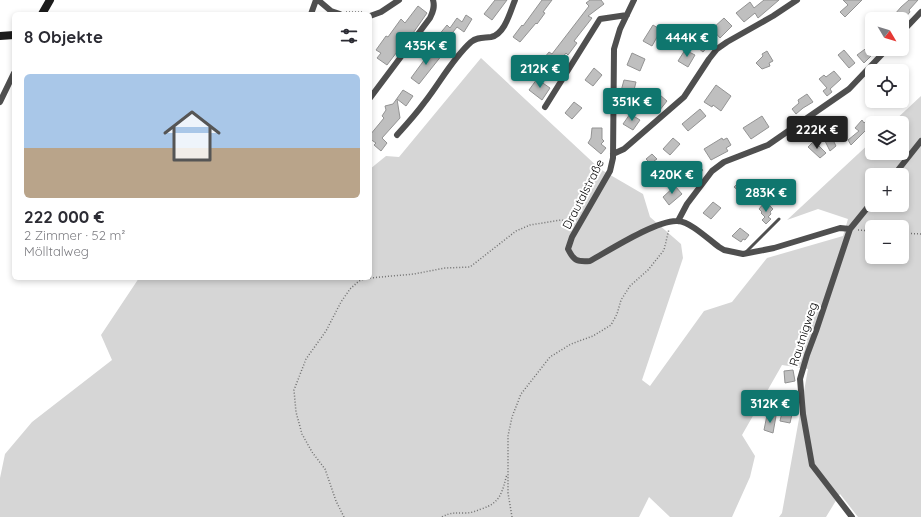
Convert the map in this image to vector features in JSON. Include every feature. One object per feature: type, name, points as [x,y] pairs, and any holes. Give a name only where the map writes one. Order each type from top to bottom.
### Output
[{"type":"street","points":[[43,12],[50,0]]},
{"type":"street","points":[[312,12],[317,0],[331,11],[340,12]]},
{"type":"street","points":[[372,14],[382,12],[399,0]]},
{"type":"street","points":[[372,95],[430,18],[433,11],[433,0]]},
{"type":"street","points":[[397,136],[424,103],[451,64],[472,41],[479,38],[492,37],[498,34],[503,28],[515,0]]},
{"type":"street","name":"Drautalstraße","points":[[634,0],[620,29],[614,49],[613,154],[610,171],[572,237],[568,249],[572,257],[580,262],[590,261],[657,225],[678,220]]},
{"type":"street","points":[[613,154],[624,149],[684,97],[717,49],[726,42],[773,16],[797,0]]},
{"type":"street","points":[[909,25],[921,12]]},
{"type":"street","points":[[545,107],[600,19],[626,15]]},
{"type":"street","points":[[0,36],[12,35]]},
{"type":"street","points":[[850,230],[840,228],[774,248],[743,254],[724,250],[686,223],[678,220],[687,204],[712,171],[724,162],[768,145],[849,89],[880,56]]},
{"type":"street","points":[[0,102],[12,77]]},
{"type":"street","points":[[900,168],[921,141]]},
{"type":"street","name":"Rautnigweg","points":[[852,517],[812,465],[803,414],[800,380],[807,355],[850,230],[865,211]]},
{"type":"lane","points":[[743,254],[779,219]]},
{"type":"path","points":[[372,278],[414,274],[445,268],[470,267],[516,231],[530,225],[561,220],[574,222],[578,227]]},
{"type":"path","points":[[512,517],[508,493],[508,436],[512,417],[521,394],[550,357],[571,344],[593,336],[611,325],[617,314],[621,300],[630,286],[648,270],[664,250],[669,232],[670,221]]},
{"type":"path","points":[[850,230],[865,231]]},
{"type":"path","points":[[909,233],[921,234]]},
{"type":"path","points":[[344,517],[336,501],[325,469],[312,452],[302,434],[296,412],[294,390],[306,359],[326,331],[341,302],[350,289],[362,280]]},
{"type":"path","points":[[442,517],[448,513],[469,513],[490,507],[496,502],[501,494],[508,471]]},
{"type":"shaded area","points":[[481,58],[600,169],[643,194],[650,217],[681,244],[683,258],[642,380],[650,386],[704,311],[732,302],[767,258],[843,236],[848,219],[818,209],[787,220],[865,148],[865,160],[909,160],[909,116],[900,116],[921,96],[921,517],[858,517],[840,494],[826,517],[779,517],[782,513],[808,369],[782,365],[742,435],[755,456],[750,477],[732,517],[670,517],[649,497],[639,517],[0,517],[0,478],[5,454],[32,422],[112,360],[101,335],[138,280],[372,280],[372,167],[386,156],[399,157]]},
{"type":"building","points":[[495,0],[507,0],[492,20],[484,14]]},
{"type":"building","points":[[542,0],[552,0],[543,12],[545,13],[537,24],[536,23],[520,42],[513,37]]},
{"type":"building","points":[[590,0],[601,0],[604,4],[588,16],[592,18],[574,41],[577,43],[568,55],[566,53],[551,72],[540,63],[549,52],[552,54],[589,6],[586,3]]},
{"type":"building","points":[[764,0],[779,0],[758,18],[755,13],[744,22],[736,13],[750,2],[754,8]]},
{"type":"building","points":[[843,0],[862,0],[845,17],[840,12],[848,5]]},
{"type":"building","points":[[909,0],[918,0],[909,10],[909,13],[897,12]]},
{"type":"building","points":[[418,6],[427,13],[411,36],[406,36],[398,46],[400,48],[387,65],[377,58],[381,53],[376,50],[401,19],[405,23]]},
{"type":"building","points":[[466,15],[472,19],[464,32],[457,27],[445,42],[438,36],[447,25],[450,28],[457,18],[462,22]]},
{"type":"building","points":[[724,18],[732,26],[720,38],[712,29]]},
{"type":"building","points":[[653,25],[661,30],[652,46],[643,41]]},
{"type":"building","points":[[701,35],[710,44],[703,52],[693,44]]},
{"type":"building","points":[[433,48],[442,55],[419,84],[411,78]]},
{"type":"building","points":[[865,49],[865,56],[871,56],[864,63],[857,55]]},
{"type":"building","points":[[685,50],[695,55],[688,67],[678,61]]},
{"type":"building","points":[[844,50],[855,63],[849,68],[838,55]]},
{"type":"building","points":[[767,51],[773,61],[769,63],[770,66],[762,69],[756,63],[763,56],[762,54]]},
{"type":"building","points":[[632,53],[645,59],[640,71],[627,65]]},
{"type":"building","points":[[594,68],[602,75],[593,86],[585,80]]},
{"type":"building","points":[[834,71],[841,79],[830,89],[832,92],[827,96],[823,91],[827,88],[819,79],[824,75],[826,77]]},
{"type":"building","points":[[537,79],[550,88],[542,100],[529,90]]},
{"type":"building","points":[[624,80],[636,82],[633,94],[621,91]]},
{"type":"building","points":[[716,85],[731,96],[721,111],[713,105],[712,107],[704,102]]},
{"type":"building","points":[[403,90],[413,96],[406,106],[397,99],[400,118],[382,138],[387,143],[381,151],[374,145],[376,143],[372,140],[372,133],[384,118],[382,116],[386,110],[385,106],[393,104]]},
{"type":"building","points":[[807,94],[813,102],[796,114],[792,109],[799,103],[798,100]]},
{"type":"building","points":[[660,95],[667,101],[659,111],[651,105]]},
{"type":"building","points":[[574,102],[582,108],[572,119],[565,113]]},
{"type":"building","points":[[700,109],[706,116],[688,131],[682,124]]},
{"type":"building","points":[[630,114],[640,120],[633,130],[623,124]]},
{"type":"building","points":[[762,116],[769,127],[751,139],[743,128]]},
{"type":"building","points":[[862,120],[864,123],[865,122],[865,131],[851,145],[848,140],[859,131],[855,128]]},
{"type":"building","points":[[592,128],[602,128],[602,139],[604,141],[601,144],[606,148],[601,154],[588,143],[591,138]]},
{"type":"building","points":[[829,132],[836,146],[830,151],[822,135]]},
{"type":"building","points":[[673,138],[680,144],[670,155],[663,149]]},
{"type":"building","points":[[722,138],[723,140],[727,138],[731,145],[726,148],[728,151],[711,160],[704,149]]},
{"type":"building","points":[[814,141],[826,153],[820,158],[808,147]]},
{"type":"building","points":[[652,154],[657,159],[654,161],[658,166],[649,175],[642,167],[648,161],[646,159]]},
{"type":"building","points":[[694,163],[703,170],[693,181],[683,174],[689,165],[691,166]]},
{"type":"building","points":[[741,180],[747,187],[741,193],[734,187]]},
{"type":"building","points":[[675,186],[682,194],[669,205],[663,197]]},
{"type":"building","points":[[713,202],[721,208],[711,219],[703,213]]},
{"type":"building","points":[[764,203],[773,209],[768,217],[771,219],[766,224],[762,220],[765,217],[759,209]]},
{"type":"building","points":[[740,228],[749,235],[741,242],[732,236]]},
{"type":"building","points":[[793,370],[795,381],[785,383],[784,371]]},
{"type":"building","points":[[786,395],[796,397],[790,423],[780,421]]},
{"type":"building","points":[[767,415],[776,416],[773,433],[764,430]]}]
